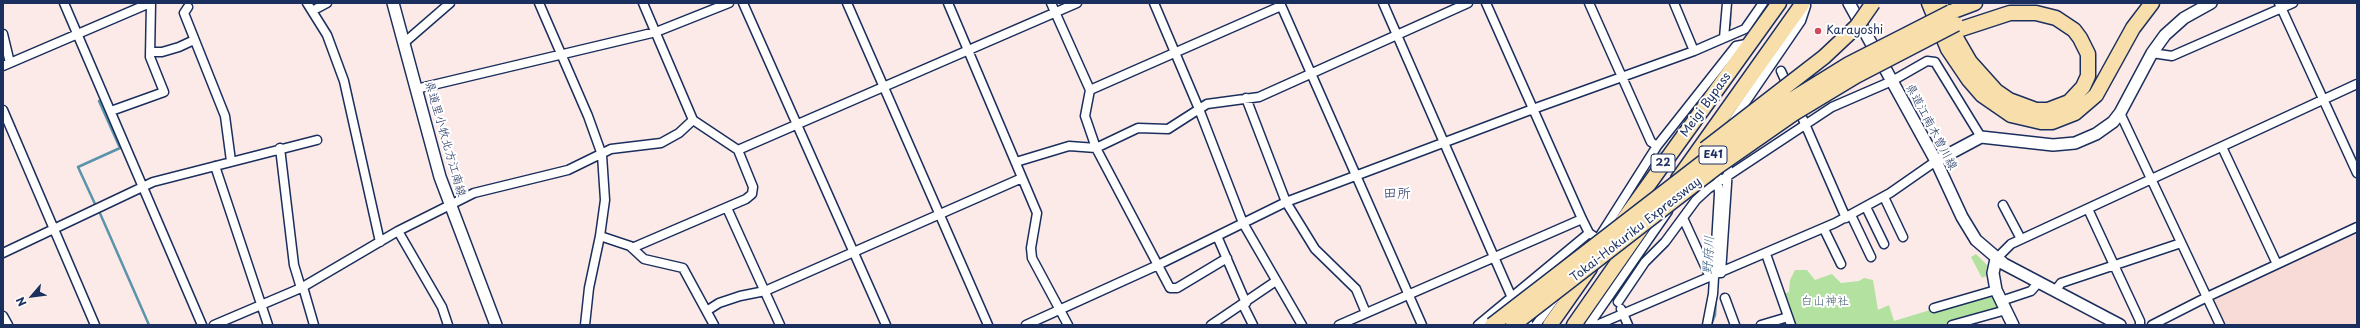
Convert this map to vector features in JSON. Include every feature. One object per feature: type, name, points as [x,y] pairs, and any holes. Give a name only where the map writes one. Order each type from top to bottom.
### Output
[{"type":"highway","name":"Meigi Bypass","points":[[1550,325],[1779,3]]},
{"type":"highway","name":"Meigi Bypass","points":[[1574,325],[1803,3]]},
{"type":"highway","points":[[1570,266],[1704,150],[1830,52],[1857,26],[1873,3]]},
{"type":"highway","points":[[1929,3],[1948,49],[1969,80],[1982,95],[2011,115],[2041,122],[2052,122],[2075,113],[2096,95],[2133,28],[2152,3]]},
{"type":"highway","points":[[1940,3],[1948,24],[1970,62],[1996,91],[2009,100],[2029,108],[2048,110],[2069,102],[2083,87],[2088,76],[2088,54],[2074,30],[2056,18],[2036,13],[2018,12],[1955,22]]},
{"type":"highway","name":"Tokai-Hokuriku Expressway","points":[[1513,325],[1718,167],[1824,95],[1955,22],[1975,3]]},
{"type":"highway","name":"Tokai-Hokuriku Expressway","points":[[1492,325],[1711,156],[1786,103],[1856,60],[1955,22],[2014,3]]},
{"type":"main road","name":"県道里小牧北方江南線","points":[[393,3],[405,42],[435,160],[496,325]]},
{"type":"main road","name":"県道江南木曽川線","points":[[1849,3],[1936,161],[1966,223],[1976,240],[1996,259],[2120,325]]},
{"type":"main road","points":[[1936,161],[1982,137],[2053,145],[2075,143],[2106,128],[2120,113],[2152,53],[2175,25],[2193,12],[2211,3]]},
{"type":"main road","points":[[1996,259],[1993,273],[1996,290],[2013,325]]},
{"type":"street","points":[[64,3],[202,325]]},
{"type":"street","points":[[3,34],[6,64],[151,3],[150,52],[164,92],[111,111]]},
{"type":"street","points":[[308,3],[327,35],[344,81],[380,242]]},
{"type":"street","points":[[312,11],[327,3]]},
{"type":"street","points":[[405,42],[450,3]]},
{"type":"street","points":[[539,3],[602,155],[605,200],[600,236],[589,288],[585,325]]},
{"type":"street","points":[[632,248],[746,199],[752,194],[753,187],[738,150],[693,120],[643,3]]},
{"type":"street","points":[[416,89],[656,32],[729,3]]},
{"type":"street","points":[[743,3],[796,126],[854,251],[886,325]]},
{"type":"street","points":[[847,3],[988,325]]},
{"type":"street","points":[[948,3],[1037,213],[1031,248],[1032,258],[1068,325]]},
{"type":"street","points":[[1051,3],[1090,90],[1085,116],[1096,148],[1170,288],[1177,288],[1227,258]]},
{"type":"street","points":[[738,150],[1077,3]]},
{"type":"street","points":[[1154,3],[1199,108],[1243,223],[1302,325]]},
{"type":"street","points":[[1383,3],[1512,298],[1530,325],[1598,239],[1656,150],[1736,46],[1751,43]]},
{"type":"street","points":[[1016,162],[1069,146],[1096,148],[1138,128],[1168,129],[1207,104],[1259,97],[1396,34],[1468,3]]},
{"type":"street","points":[[1486,3],[1589,234],[1598,239]]},
{"type":"street","points":[[1589,3],[1651,142],[1656,150]]},
{"type":"street","points":[[1674,3],[1694,51]]},
{"type":"street","points":[[1724,38],[1727,3]]},
{"type":"street","points":[[1026,325],[1158,265],[1286,202],[1532,109],[1694,51],[1745,29],[1763,3]]},
{"type":"street","points":[[1589,325],[1739,113],[1801,21],[1806,3]]},
{"type":"street","points":[[2152,53],[2172,56],[2280,6],[2294,3]]},
{"type":"street","points":[[1090,90],[1176,53],[1280,5],[1357,174],[1422,325]]},
{"type":"street","points":[[2280,6],[2357,173]]},
{"type":"street","points":[[188,7],[184,13],[194,40],[206,64],[225,116],[231,161]]},
{"type":"street","points":[[150,52],[162,52],[179,48],[194,40]]},
{"type":"street","points":[[1618,302],[1645,262],[1666,242],[1696,200],[1718,180],[1832,107],[1892,81],[1927,61],[1935,62],[1982,137]]},
{"type":"street","points":[[1781,71],[1804,124],[1848,216],[1871,257]]},
{"type":"street","points":[[1996,259],[2006,247],[2021,239],[2357,84]]},
{"type":"street","points":[[1246,98],[1286,202],[1315,249],[1356,289],[1366,313]]},
{"type":"street","points":[[3,110],[95,325]]},
{"type":"street","points":[[2120,113],[2220,325]]},
{"type":"street","points":[[214,325],[302,288],[398,231],[474,193],[568,170],[602,155],[611,149],[661,143],[679,133],[693,120]]},
{"type":"street","points":[[3,253],[142,186],[280,148],[317,140]]},
{"type":"street","points":[[2222,147],[2277,264]]},
{"type":"street","points":[[280,148],[294,265],[314,325]]},
{"type":"street","points":[[1597,325],[1824,228],[1866,207],[1936,161]]},
{"type":"street","points":[[215,166],[241,251],[268,325]]},
{"type":"street","points":[[1708,325],[1716,275],[1727,173]]},
{"type":"street","points":[[708,310],[719,303],[740,296],[765,291],[1022,178]]},
{"type":"street","points":[[1716,275],[1718,180]]},
{"type":"street","points":[[1701,184],[1708,190]]},
{"type":"street","points":[[1884,196],[1903,237]]},
{"type":"street","points":[[2003,205],[2021,239]]},
{"type":"street","points":[[1866,207],[1884,244]]},
{"type":"street","points":[[727,208],[780,325]]},
{"type":"street","points":[[2088,209],[2140,321],[2140,325]]},
{"type":"street","points":[[1683,218],[1716,275]]},
{"type":"street","points":[[1339,325],[1582,219]]},
{"type":"street","points":[[2152,325],[2207,297],[2357,227]]},
{"type":"street","points":[[1824,228],[1841,264]]},
{"type":"street","points":[[398,231],[442,307],[448,325]]},
{"type":"street","points":[[1478,325],[1589,234]]},
{"type":"street","points":[[600,236],[632,248],[644,259],[683,268],[708,310],[714,325]]},
{"type":"street","points":[[1217,236],[1253,325]]},
{"type":"street","points":[[2055,291],[2061,283],[2181,243]]},
{"type":"street","points":[[1762,325],[1790,321],[1766,254]]},
{"type":"street","points":[[1211,325],[1276,281]]},
{"type":"street","points":[[1952,325],[2004,305],[2031,291],[2038,282]]},
{"type":"street","points":[[1934,308],[1996,290]]},
{"type":"street","points":[[1610,294],[1618,302],[1628,325]]},
{"type":"street","points":[[1725,298],[1735,325]]},
{"type":"street","points":[[3,316],[8,325]]},
{"type":"shaded area","points":[[2357,230],[2357,325],[2224,325],[2214,302],[2216,296]]},
{"type":"green space","points":[[1976,254],[1987,265],[1986,276],[1982,278],[1971,257]]},
{"type":"green space","name":"白山神社","points":[[1795,270],[1807,270],[1815,280],[1832,274],[1841,283],[1859,281],[1864,278],[1873,280],[1878,310],[1889,305],[1894,321],[1996,290],[2004,306],[1941,325],[1792,325],[1781,295],[1789,292],[1790,280]]},
{"type":"waterway","name":"野府川","points":[[1730,11],[1730,25]]},
{"type":"waterway","points":[[95,204],[78,167],[120,148],[99,101]]},
{"type":"waterway","points":[[99,211],[149,325]]},
{"type":"waterway","name":"野府川","points":[[1711,325],[1715,315],[1716,296]]},
{"type":"tunnel","points":[[1657,153],[1686,173]]},
{"type":"place","name":"Karayoshi","points":[[1818,31]]},
{"type":"district","name":"田所","points":[[1397,194]]}]
